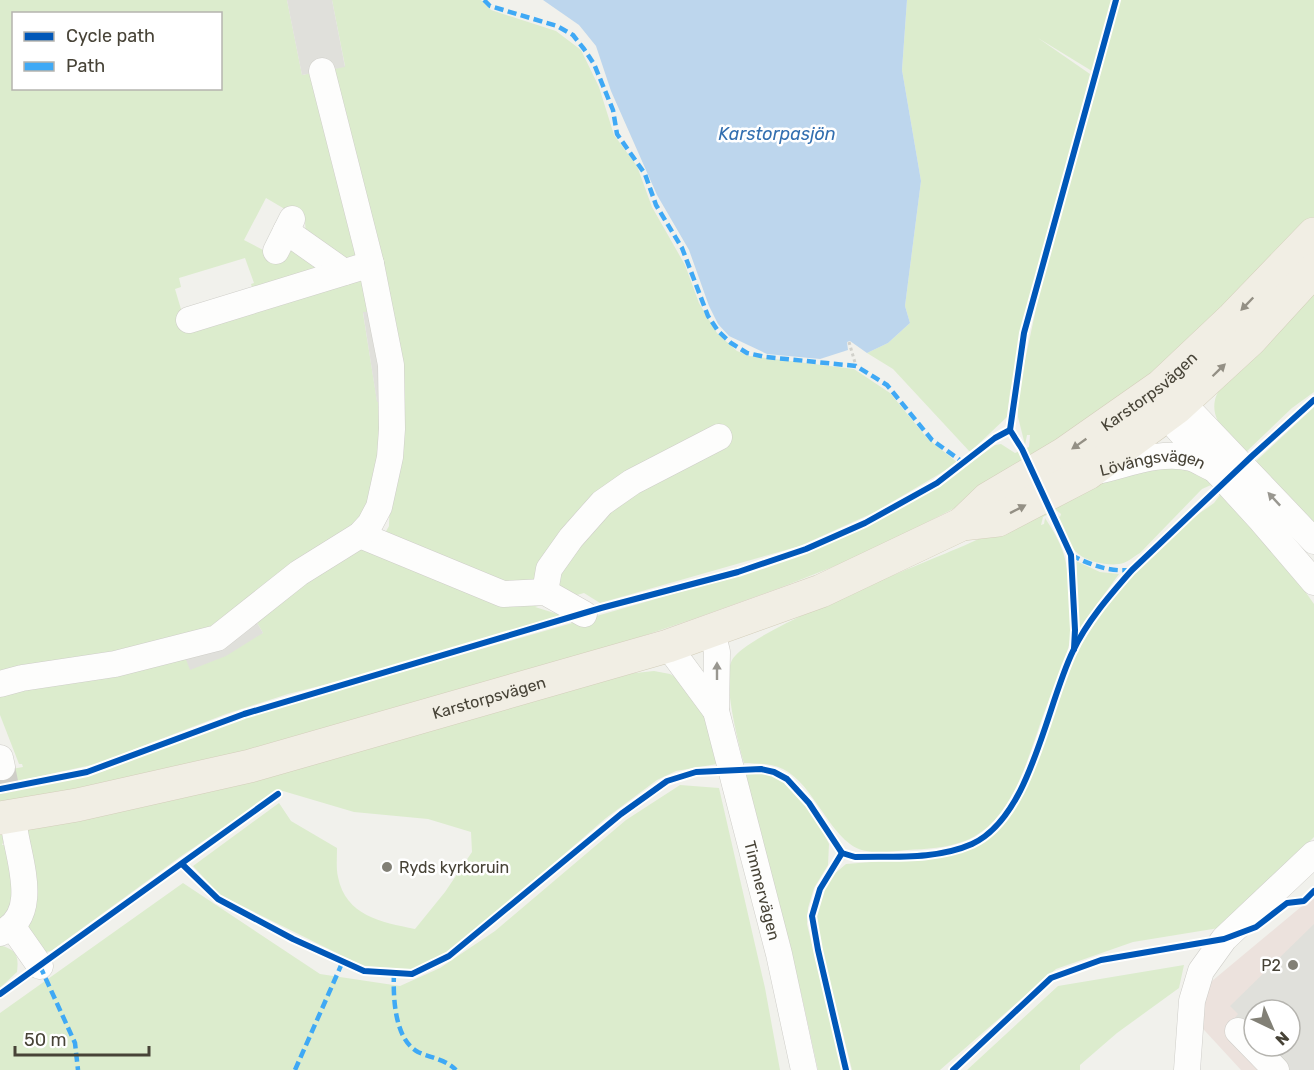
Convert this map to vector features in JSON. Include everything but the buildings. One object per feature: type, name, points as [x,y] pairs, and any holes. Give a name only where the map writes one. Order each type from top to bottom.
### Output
[{"type":"main road","name":"Karstorpsvägen","points":[[7,825],[76,805],[250,766],[668,646],[821,591],[962,524],[998,519],[1088,473],[1168,397],[1233,318],[1314,234]]},
{"type":"main road","name":"Karstorpsvägen","points":[[962,524],[988,499],[1168,397],[1250,340],[1314,270]]},
{"type":"street","points":[[0,684],[22,678],[115,664],[217,638],[299,573],[360,535],[370,524],[379,507],[388,468],[392,429],[391,365],[371,264],[322,71]]},
{"type":"street","points":[[285,234],[344,272]]},
{"type":"street","points":[[189,320],[371,264]]},
{"type":"street","name":"Lövängsvägen","points":[[1168,397],[1177,428],[1314,582]]},
{"type":"street","name":"Lövängsvägen","points":[[1168,397],[1193,414],[1314,541]]},
{"type":"street","points":[[545,592],[549,569],[571,538],[603,503],[632,482],[719,437]]},
{"type":"street","name":"Lövängsvägen","points":[[1088,473],[1136,460],[1168,456],[1190,458],[1216,470]]},
{"type":"street","points":[[360,535],[503,594],[545,592],[584,614]]},
{"type":"street","name":"Timmervägen","points":[[712,630],[717,652],[716,711],[778,954],[804,1070]]},
{"type":"street","name":"Timmervägen","points":[[668,646],[716,711]]},
{"type":"street","points":[[7,825],[25,895],[20,916],[6,929],[40,966]]},
{"type":"street","points":[[1187,1070],[1192,1001],[1201,971],[1224,939],[1310,868]]},
{"type":"street","points":[[1238,1031],[1276,1070]]},
{"type":"path","points":[[849,342],[855,366]]},
{"type":"shaded area","points":[[287,0],[332,0],[345,67],[302,75]]},
{"type":"shaded area","points":[[375,311],[389,400],[377,402],[363,312]]},
{"type":"shaded area","points":[[256,621],[263,633],[226,656],[190,670],[185,657]]},
{"type":"shaded area","points":[[1314,896],[1314,1070],[1241,1070],[1182,1006]]},
{"type":"shaded area","name":"P2","points":[[1314,924],[1314,1070],[1266,1070],[1258,1058],[1302,1058],[1302,998],[1242,998],[1242,1035],[1232,1021],[1238,1014],[1230,1006]]},
{"type":"green space","points":[[0,0],[287,0],[302,75],[317,72],[368,262],[348,267],[306,237],[305,221],[266,198],[244,240],[284,261],[291,250],[296,248],[333,270],[254,294],[251,284],[254,283],[245,258],[179,278],[181,287],[175,289],[186,326],[365,270],[375,311],[363,313],[377,401],[389,400],[384,468],[356,531],[216,629],[0,678]]},
{"type":"green space","points":[[332,0],[481,0],[491,10],[556,31],[581,50],[599,87],[614,135],[637,166],[652,207],[685,265],[699,303],[717,333],[737,351],[749,356],[854,369],[890,393],[927,438],[958,463],[875,512],[800,546],[600,603],[584,593],[535,607],[564,616],[371,673],[288,694],[226,714],[96,764],[0,785],[0,771],[23,767],[19,764],[0,715],[0,695],[263,633],[255,614],[358,545],[375,551],[389,526],[397,428],[326,71],[345,66]]},
{"type":"green space","points":[[907,0],[1314,0],[1314,224],[1165,365],[988,491],[840,564],[693,619],[510,681],[251,752],[0,805],[0,792],[104,771],[177,741],[266,711],[763,567],[833,540],[902,507],[942,484],[995,445],[1001,444],[1015,453],[1029,447],[1030,435],[1027,435],[1025,445],[1018,417],[1018,393],[1043,276],[1100,76],[1038,38],[1090,74],[1010,392],[1007,417],[970,452],[893,369],[867,353],[888,343],[910,323],[905,306],[921,181],[902,70]]},
{"type":"green space","points":[[1314,283],[1314,392],[1292,408],[1245,453],[1219,423],[1214,408],[1216,396],[1223,383]]},
{"type":"green space","points":[[1314,407],[1314,525],[1255,462]]},
{"type":"green space","points":[[1160,464],[1201,471],[1292,573],[1314,604],[1314,837],[1225,927],[1133,942],[1056,969],[940,1070],[852,1070],[820,943],[816,915],[822,895],[833,875],[846,864],[948,856],[972,847],[995,834],[1018,804],[1031,776],[1077,651],[1112,597],[1152,554],[1187,522],[1214,503],[1220,495],[1211,485],[1202,489],[1140,553],[1119,564],[1096,562],[1079,555],[1070,543],[1056,514],[1060,517],[1061,514],[1056,510],[1043,517],[1041,525],[1044,524],[1045,518],[1064,554],[1067,568],[1071,614],[1069,645],[1027,763],[1009,801],[982,831],[965,841],[929,849],[885,852],[870,852],[856,848],[840,835],[795,777],[784,769],[771,765],[744,763],[730,695],[729,669],[732,660],[745,647],[804,614],[972,542],[1071,493]]},
{"type":"green space","points":[[1076,561],[1100,572],[1119,574],[1079,629]]},
{"type":"green space","points":[[654,671],[670,674],[679,679],[704,715],[717,764],[676,771],[657,780],[606,818],[474,932],[437,960],[409,970],[363,966],[220,895],[193,866],[279,803],[291,821],[337,848],[337,874],[342,890],[357,909],[378,920],[415,929],[445,892],[472,852],[471,832],[428,819],[354,812],[283,791],[275,792],[180,857],[51,951],[41,953],[31,939],[28,921],[30,839],[23,830],[7,833],[2,845],[5,845],[20,897],[0,924],[0,831],[626,674]]},
{"type":"green space","points":[[766,773],[779,778],[788,785],[817,819],[829,844],[828,865],[814,888],[808,908],[807,924],[842,1070],[818,1070],[802,997],[745,774]]},
{"type":"green space","points":[[680,785],[719,788],[765,988],[780,1070],[0,1070],[0,1013],[183,883],[320,974],[400,986],[440,968],[495,931],[626,820]]},
{"type":"green space","points":[[0,945],[13,951],[17,957],[18,966],[17,972],[0,988]]},
{"type":"green space","points":[[1184,965],[1179,988],[1117,1033],[1080,1065],[1080,1070],[967,1070],[1058,986]]},
{"type":"water","name":"Karstorpasjön","points":[[543,0],[907,0],[902,70],[921,181],[905,306],[910,323],[888,343],[867,353],[850,341],[847,342],[848,350],[820,359],[767,354],[729,336],[718,324],[709,306],[689,250],[657,195],[611,91],[596,46],[579,25]]},
{"type":"tunnel","points":[[2,767],[15,832]]},
{"type":"marked path","points":[[484,0],[490,6],[557,26],[573,35],[584,49],[594,64],[613,110],[617,134],[645,174],[656,205],[682,248],[708,316],[718,331],[747,353],[856,366],[887,385],[932,440],[964,463]]},
{"type":"marked path","points":[[1071,555],[1100,567],[1132,570]]},
{"type":"marked path","points":[[295,1070],[343,961]]},
{"type":"marked path","points":[[40,966],[75,1043],[78,1070]]},
{"type":"marked path","points":[[394,973],[395,1005],[404,1037],[418,1052],[443,1061],[456,1070]]},
{"type":"cycle path","points":[[1074,649],[1071,555],[1022,449],[1010,430],[1024,333],[1116,0]]},
{"type":"cycle path","points":[[182,864],[218,899],[293,939],[364,971],[412,974],[449,956],[621,814],[667,781],[696,772],[761,769],[774,772],[787,779],[809,803],[842,853],[855,857],[929,855],[972,844],[992,830],[1009,810],[1023,786],[1063,674],[1085,629],[1100,608],[1132,570],[1314,400]]},
{"type":"cycle path","points":[[0,789],[87,772],[244,714],[601,608],[738,572],[806,549],[865,523],[937,483],[995,438],[1010,430]]},
{"type":"cycle path","points":[[0,994],[278,794]]},
{"type":"cycle path","points":[[842,853],[820,889],[812,916],[846,1070]]},
{"type":"cycle path","points":[[953,1070],[1051,978],[1101,960],[1224,939],[1256,927],[1287,903],[1304,901],[1314,891]]},
{"type":"place","name":"Ryds kyrkoruin","points":[[387,867]]},
{"type":"place","name":"P2","points":[[1293,965]]}]
